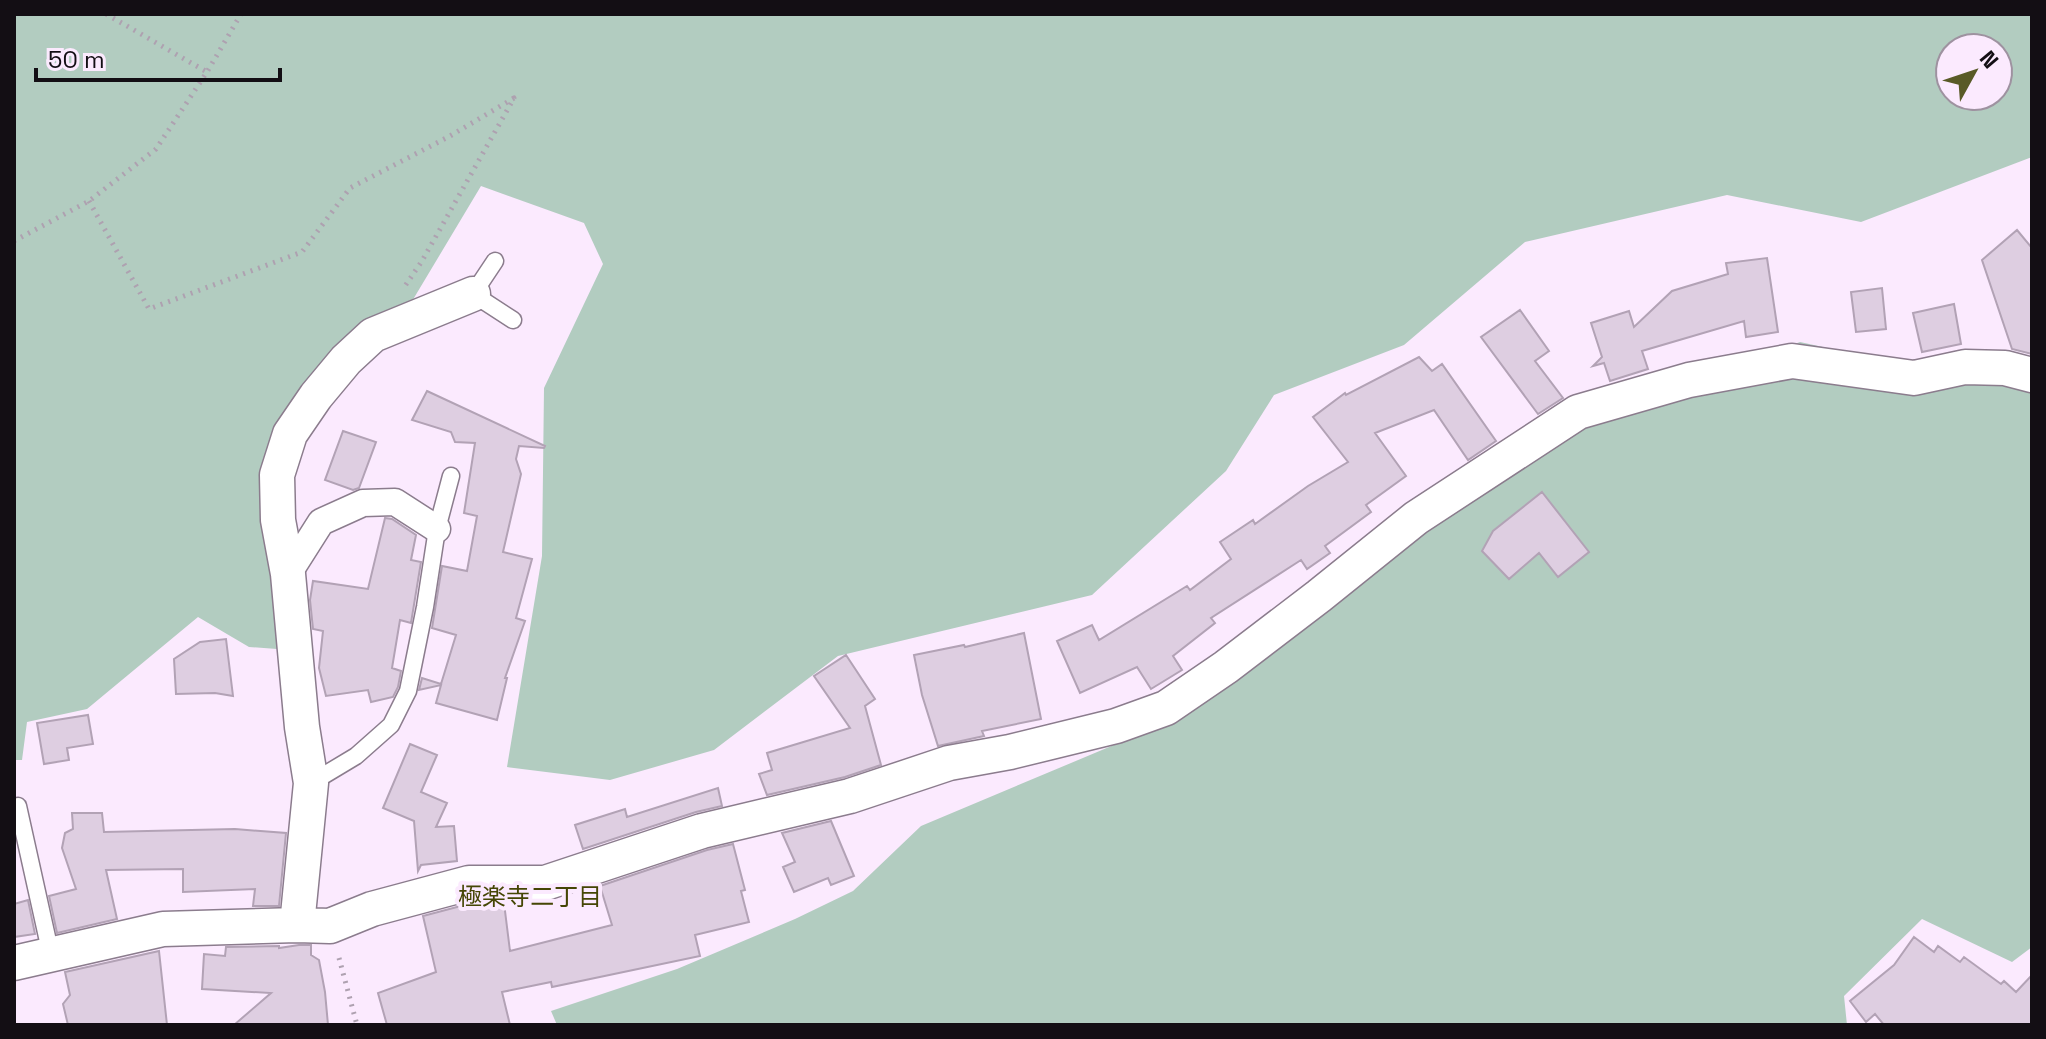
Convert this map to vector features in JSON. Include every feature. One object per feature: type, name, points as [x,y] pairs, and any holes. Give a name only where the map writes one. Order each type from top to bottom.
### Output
[{"type":"street","points":[[314,925],[311,783],[302,727],[288,574],[278,520],[277,475],[290,434],[316,396],[346,360],[373,335],[473,294]]},
{"type":"street","points":[[14,963],[163,929],[314,925],[469,883],[545,883],[702,831],[850,796],[949,763],[1010,752],[1116,726],[1166,708],[1226,667],[1416,518],[1578,412],[1689,380],[1792,361],[1914,378],[1965,367],[2005,368],[2032,375]]},
{"type":"street","points":[[288,574],[321,522],[363,503],[395,502],[437,529]]},
{"type":"lane","points":[[495,261],[473,294],[513,320]]},
{"type":"lane","points":[[311,783],[356,756],[391,725],[408,691],[437,529],[451,476]]},
{"type":"lane","points":[[18,806],[51,955]]},
{"type":"path","points":[[106,14],[207,72]]},
{"type":"path","points":[[14,241],[89,201],[156,149],[241,14]]},
{"type":"path","points":[[89,201],[149,309],[302,252],[350,188],[450,136],[514,98],[422,261],[373,335]]},
{"type":"path","points":[[314,925],[357,1025]]},
{"type":"green space","points":[[14,14],[2032,14],[2032,157],[1861,222],[1727,195],[1525,242],[1404,345],[1274,395],[1226,471],[1092,595],[838,656],[714,750],[610,780],[507,767],[542,556],[544,388],[603,264],[584,223],[481,186],[384,348],[313,382],[261,469],[277,649],[249,647],[198,617],[87,709],[27,722],[22,760],[14,760]]},
{"type":"green space","points":[[1800,342],[1933,371],[2032,379],[2032,947],[2012,962],[1922,919],[1844,996],[1847,1025],[557,1025],[551,1011],[677,969],[795,919],[853,891],[921,826],[1121,742],[1590,420]]},
{"type":"building","points":[[2017,230],[2032,248],[2032,354],[2012,349],[1982,260]]},
{"type":"building","points":[[1767,258],[1778,332],[1746,337],[1744,321],[1642,351],[1648,369],[1610,381],[1604,363],[1593,366],[1602,357],[1591,323],[1629,311],[1634,327],[1672,291],[1728,274],[1726,263]]},
{"type":"building","points":[[1882,288],[1886,329],[1856,332],[1851,292]]},
{"type":"building","points":[[1954,304],[1961,344],[1922,352],[1913,313]]},
{"type":"building","points":[[1520,310],[1549,351],[1535,361],[1563,398],[1538,414],[1481,337]]},
{"type":"building","points":[[1419,357],[1432,371],[1442,364],[1496,441],[1468,460],[1434,410],[1375,433],[1406,476],[1366,505],[1371,512],[1325,546],[1330,553],[1307,569],[1301,560],[1211,618],[1215,623],[1173,656],[1182,670],[1151,689],[1137,667],[1080,693],[1057,641],[1092,625],[1099,640],[1187,586],[1190,590],[1231,559],[1220,542],[1253,520],[1255,524],[1348,462],[1313,417],[1345,393]]},
{"type":"building","points":[[427,391],[545,446],[519,446],[516,459],[521,474],[503,552],[532,559],[516,618],[525,621],[505,678],[497,720],[436,703],[441,685],[419,690],[422,678],[441,684],[456,635],[432,628],[442,566],[467,571],[477,516],[464,513],[475,443],[455,442],[451,432],[412,420]]},
{"type":"building","points":[[343,431],[376,442],[359,488],[353,490],[325,480]]},
{"type":"building","points":[[1542,492],[1589,552],[1558,577],[1539,553],[1509,579],[1482,551],[1493,531]]},
{"type":"building","points":[[385,518],[392,519],[416,535],[411,560],[421,562],[411,623],[400,620],[392,668],[401,671],[398,687],[393,697],[371,702],[368,690],[326,696],[319,668],[323,631],[313,629],[310,600],[313,581],[368,589]]},
{"type":"building","points":[[1024,633],[1041,719],[982,731],[984,736],[938,746],[922,695],[914,655]]},
{"type":"building","points":[[226,639],[233,696],[176,694],[174,659],[200,642]]},
{"type":"building","points":[[846,655],[875,699],[865,706],[881,765],[845,777],[767,795],[759,774],[772,770],[767,753],[850,728],[814,676]]},
{"type":"building","points":[[88,715],[93,744],[67,748],[69,760],[44,764],[37,723]]},
{"type":"building","points":[[410,744],[437,755],[421,792],[447,803],[436,827],[454,826],[457,861],[421,865],[418,871],[414,821],[383,808]]},
{"type":"building","points":[[718,788],[722,806],[583,849],[575,825],[625,809],[627,817]]},
{"type":"building","points":[[72,813],[102,813],[104,832],[235,829],[286,833],[279,906],[253,906],[255,889],[183,892],[183,869],[106,870],[117,919],[57,933],[49,896],[76,889],[62,848],[65,833],[73,829]]},
{"type":"building","points":[[831,821],[854,876],[831,885],[828,878],[794,892],[783,867],[795,862],[782,833]]},
{"type":"building","points":[[733,844],[745,890],[741,891],[749,922],[695,935],[700,956],[552,987],[551,982],[502,992],[510,1025],[387,1025],[378,993],[436,972],[423,916],[472,903],[504,903],[510,951],[612,925],[600,886]]},
{"type":"building","points":[[28,900],[35,934],[14,937],[14,904]]},
{"type":"building","points":[[1914,937],[1934,952],[1938,946],[1960,962],[1964,957],[2001,984],[2004,981],[2016,992],[2032,975],[2032,1025],[1884,1025],[1875,1014],[1866,1022],[1850,1001],[1894,965]]},
{"type":"building","points":[[311,945],[311,955],[319,960],[328,1025],[234,1025],[271,993],[202,989],[204,954],[225,956],[226,947],[279,948]]},
{"type":"building","points":[[159,951],[167,1025],[68,1025],[63,1004],[70,995],[65,972]]},
{"type":"district","name":"極楽寺二丁目","points":[[530,897]]}]
